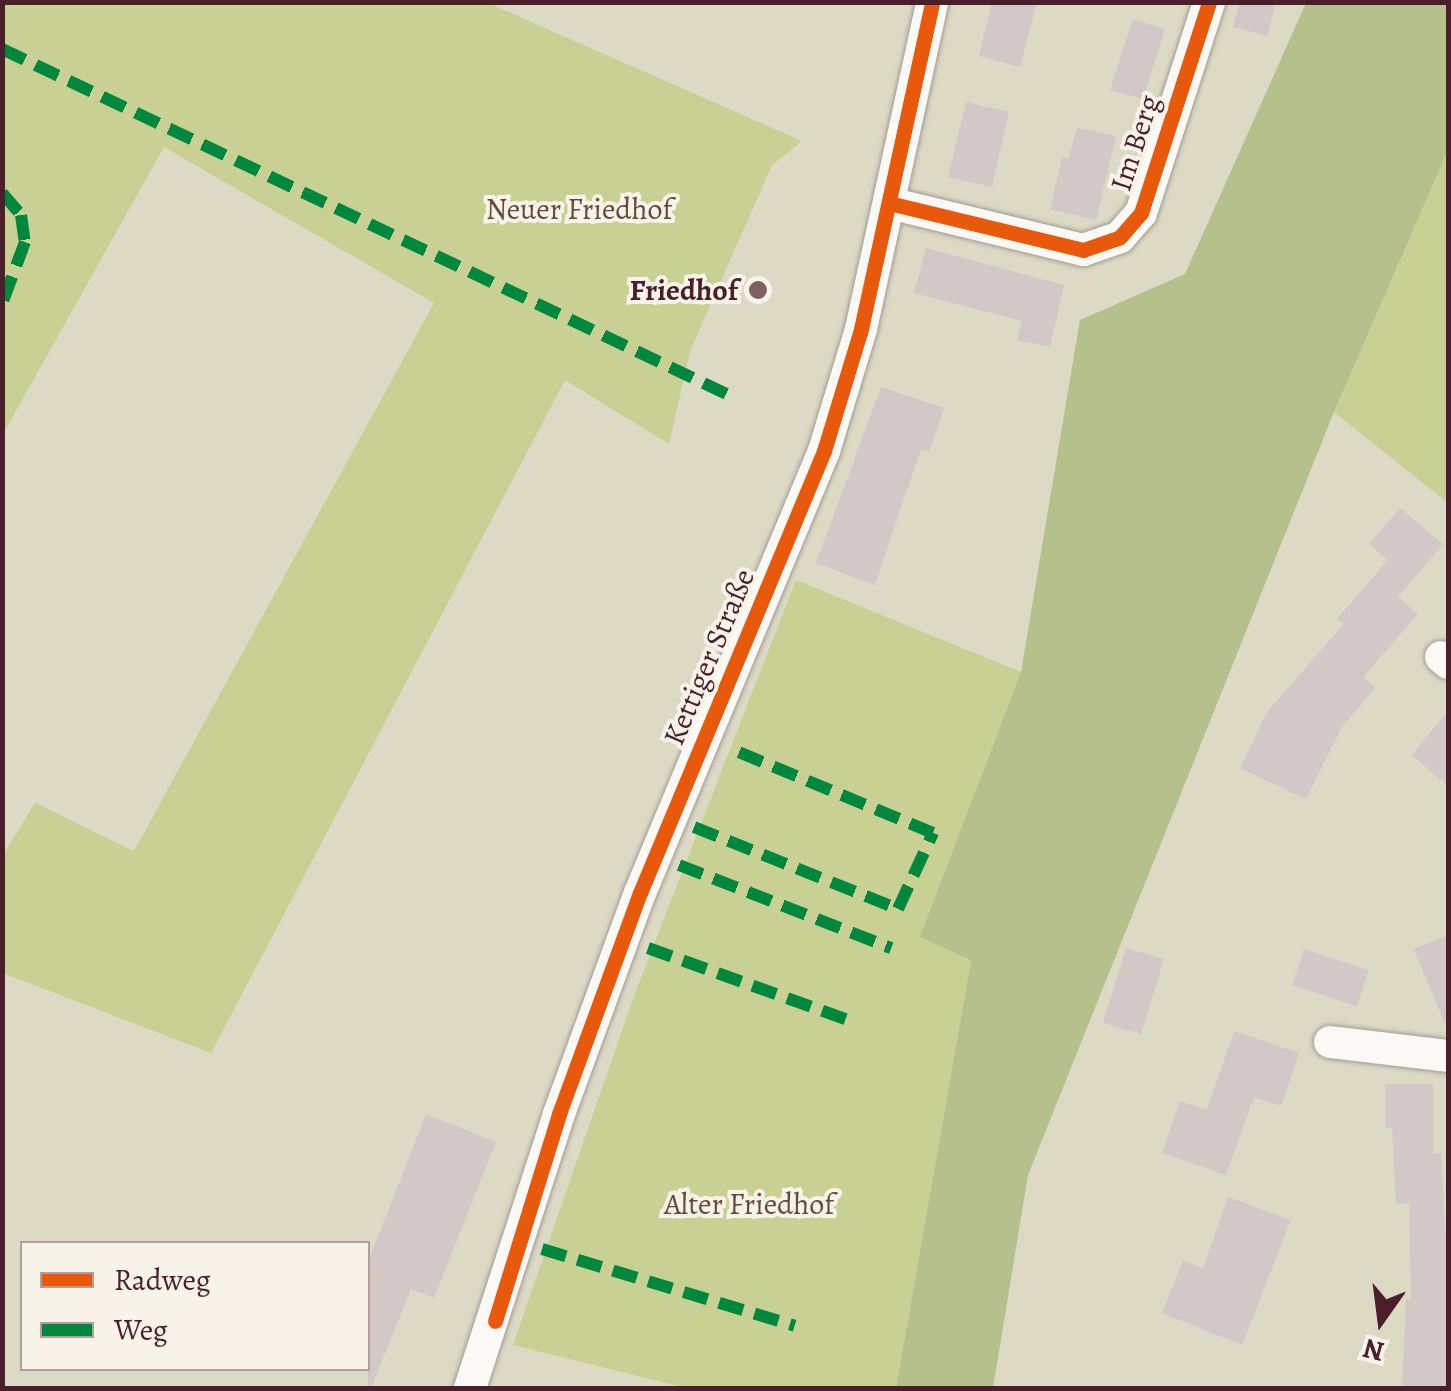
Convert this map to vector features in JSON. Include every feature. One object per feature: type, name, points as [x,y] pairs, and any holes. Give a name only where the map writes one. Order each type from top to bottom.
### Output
[{"type":"street","name":"Kettiger Straße","points":[[470,1388],[559,1114],[640,893],[824,450],[861,329],[932,2]]},
{"type":"street","name":"Im Berg","points":[[890,203],[1083,250],[1120,236],[1141,213],[1209,2]]},
{"type":"street","points":[[1330,1042],[1448,1056]]},
{"type":"green space","name":"Neuer Friedhof","points":[[3,2],[488,3],[802,141],[772,165],[690,351],[669,444],[565,380],[211,1053],[3,973],[3,855],[35,803],[134,851],[434,303],[164,147],[3,434]]},
{"type":"green space","points":[[1306,3],[1448,3],[1448,150],[1334,412],[1028,1175],[993,1388],[896,1388],[971,960],[920,937],[1021,672],[1080,320],[1185,274]]},
{"type":"green space","points":[[1448,150],[1448,503],[1334,412]]},
{"type":"green space","name":"Alter Friedhof","points":[[796,580],[1021,672],[921,937],[971,959],[896,1388],[686,1388],[513,1345],[635,993]]},
{"type":"building","points":[[992,2],[1037,2],[1020,67],[979,56]]},
{"type":"building","points":[[1240,2],[1276,2],[1267,36],[1233,27]]},
{"type":"building","points":[[1133,19],[1165,29],[1143,99],[1110,90]]},
{"type":"building","points":[[966,102],[1009,112],[992,187],[948,177]]},
{"type":"building","points":[[1077,128],[1116,136],[1096,220],[1050,209],[1062,157],[1068,159]]},
{"type":"building","points":[[926,248],[1064,285],[1050,347],[1017,340],[1022,321],[914,293]]},
{"type":"building","points":[[881,387],[944,408],[929,452],[921,449],[875,585],[816,563]]},
{"type":"building","points":[[1400,508],[1443,544],[1398,597],[1418,614],[1363,677],[1375,688],[1341,728],[1306,799],[1240,768],[1267,712],[1344,624],[1337,619],[1388,560],[1369,544]]},
{"type":"building","points":[[1448,711],[1448,786],[1412,755]]},
{"type":"building","points":[[1448,935],[1448,1031],[1414,949]]},
{"type":"building","points":[[1126,948],[1164,959],[1141,1034],[1103,1023]]},
{"type":"building","points":[[1304,949],[1369,970],[1357,1006],[1292,985]]},
{"type":"building","points":[[1234,1031],[1299,1053],[1281,1106],[1254,1097],[1226,1175],[1162,1153],[1180,1101],[1207,1110]]},
{"type":"building","points":[[1385,1084],[1433,1084],[1433,1154],[1441,1153],[1448,1229],[1448,1388],[1402,1388],[1406,1299],[1411,1299],[1409,1203],[1396,1204],[1392,1128],[1385,1128]]},
{"type":"building","points":[[426,1114],[496,1142],[434,1298],[411,1289],[368,1388],[370,1257]]},
{"type":"building","points":[[1228,1197],[1291,1220],[1242,1345],[1162,1313],[1183,1260],[1203,1268]]},
{"type":"marked path","points":[[2,49],[735,398]]},
{"type":"marked path","points":[[2,193],[21,215],[25,242],[2,304]]},
{"type":"marked path","points":[[694,827],[898,909],[933,833],[729,748]]},
{"type":"marked path","points":[[679,865],[891,948]]},
{"type":"marked path","points":[[648,948],[853,1022]]},
{"type":"marked path","points":[[542,1249],[795,1326]]},
{"type":"cycle path","points":[[495,1321],[559,1114],[640,893],[824,451],[861,329],[932,2]]},
{"type":"cycle path","points":[[889,203],[1083,250],[1120,237],[1141,213],[1209,2]]},
{"type":"place","name":"Friedhof","points":[[758,290]]}]
